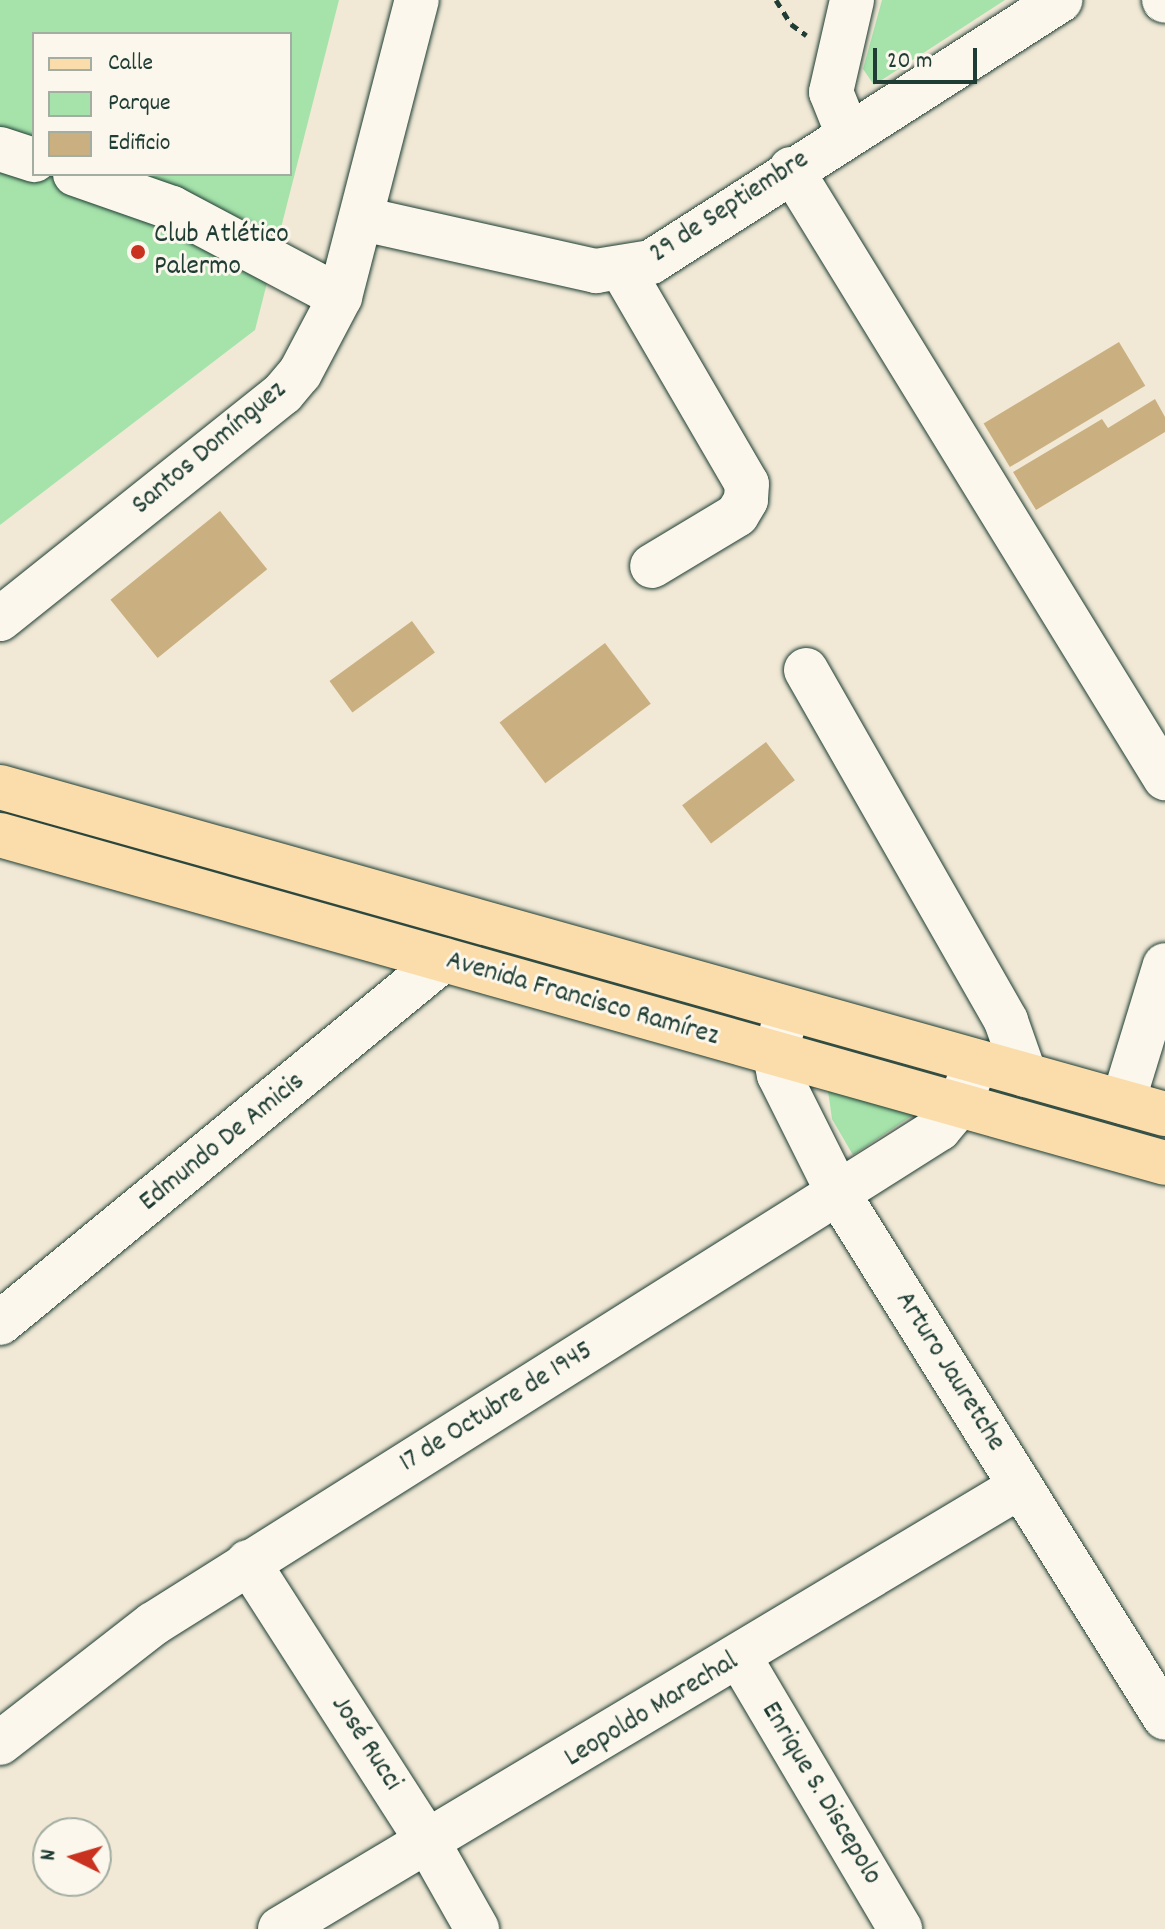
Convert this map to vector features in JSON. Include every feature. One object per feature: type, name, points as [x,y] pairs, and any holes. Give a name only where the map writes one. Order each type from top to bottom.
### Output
[{"type":"main road","name":"Avenida Francisco Ramírez","points":[[0,787],[787,1012],[1165,1114]]},
{"type":"main road","name":"Avenida Francisco Ramírez","points":[[0,835],[1165,1163]]},
{"type":"street","name":"Santos Domínguez","points":[[0,619],[283,393],[318,344],[340,297],[363,219],[417,0]]},
{"type":"street","points":[[847,132],[831,92],[852,0]]},
{"type":"street","name":"29 de Septiembre","points":[[363,219],[566,266],[623,271],[651,262],[847,132],[1060,0]]},
{"type":"street","points":[[0,149],[32,159]]},
{"type":"street","points":[[791,169],[1165,778]]},
{"type":"street","points":[[81,176],[172,208],[340,297]]},
{"type":"street","points":[[623,271],[747,484],[746,500],[737,515],[652,566]]},
{"type":"street","points":[[806,670],[1006,1021],[1025,1075]]},
{"type":"street","name":"Edmundo De Amicis","points":[[0,1323],[443,960]]},
{"type":"street","points":[[1123,1102],[1165,965]]},
{"type":"street","points":[[775,1055],[787,1012]]},
{"type":"street","name":"Arturo Jauretche","points":[[775,1055],[795,1113],[839,1195],[1165,1718]]},
{"type":"street","name":"17 de Octubre de 1945","points":[[0,1743],[153,1624],[839,1195],[939,1129],[959,1105],[976,1062]]},
{"type":"street","name":"Leopoldo Marechal","points":[[280,1929],[429,1844],[1021,1486]]},
{"type":"street","name":"José Rucci","points":[[248,1562],[429,1844],[477,1929]]},
{"type":"street","name":"Enrique S. Discepolo","points":[[740,1658],[900,1929]]},
{"type":"green space","name":"Club Atlético Palermo","points":[[0,0],[339,0],[255,330],[0,525]]},
{"type":"green space","points":[[882,0],[1005,0],[874,85],[863,69]]},
{"type":"green space","points":[[828,1091],[916,1113],[853,1155],[832,1119]]},
{"type":"building","points":[[1119,342],[1145,386],[1010,467],[984,423]]},
{"type":"building","points":[[1155,399],[1165,417],[1165,432],[1036,510],[1013,472],[1102,419],[1108,428]]},
{"type":"building","points":[[220,511],[267,569],[158,658],[110,600]]},
{"type":"building","points":[[412,621],[435,653],[352,713],[329,681]]},
{"type":"building","points":[[605,643],[651,704],[545,783],[500,722]]},
{"type":"building","points":[[766,742],[795,780],[711,844],[682,805]]},
{"type":"place","name":"Club Atlético Palermo","points":[[138,252]]}]
